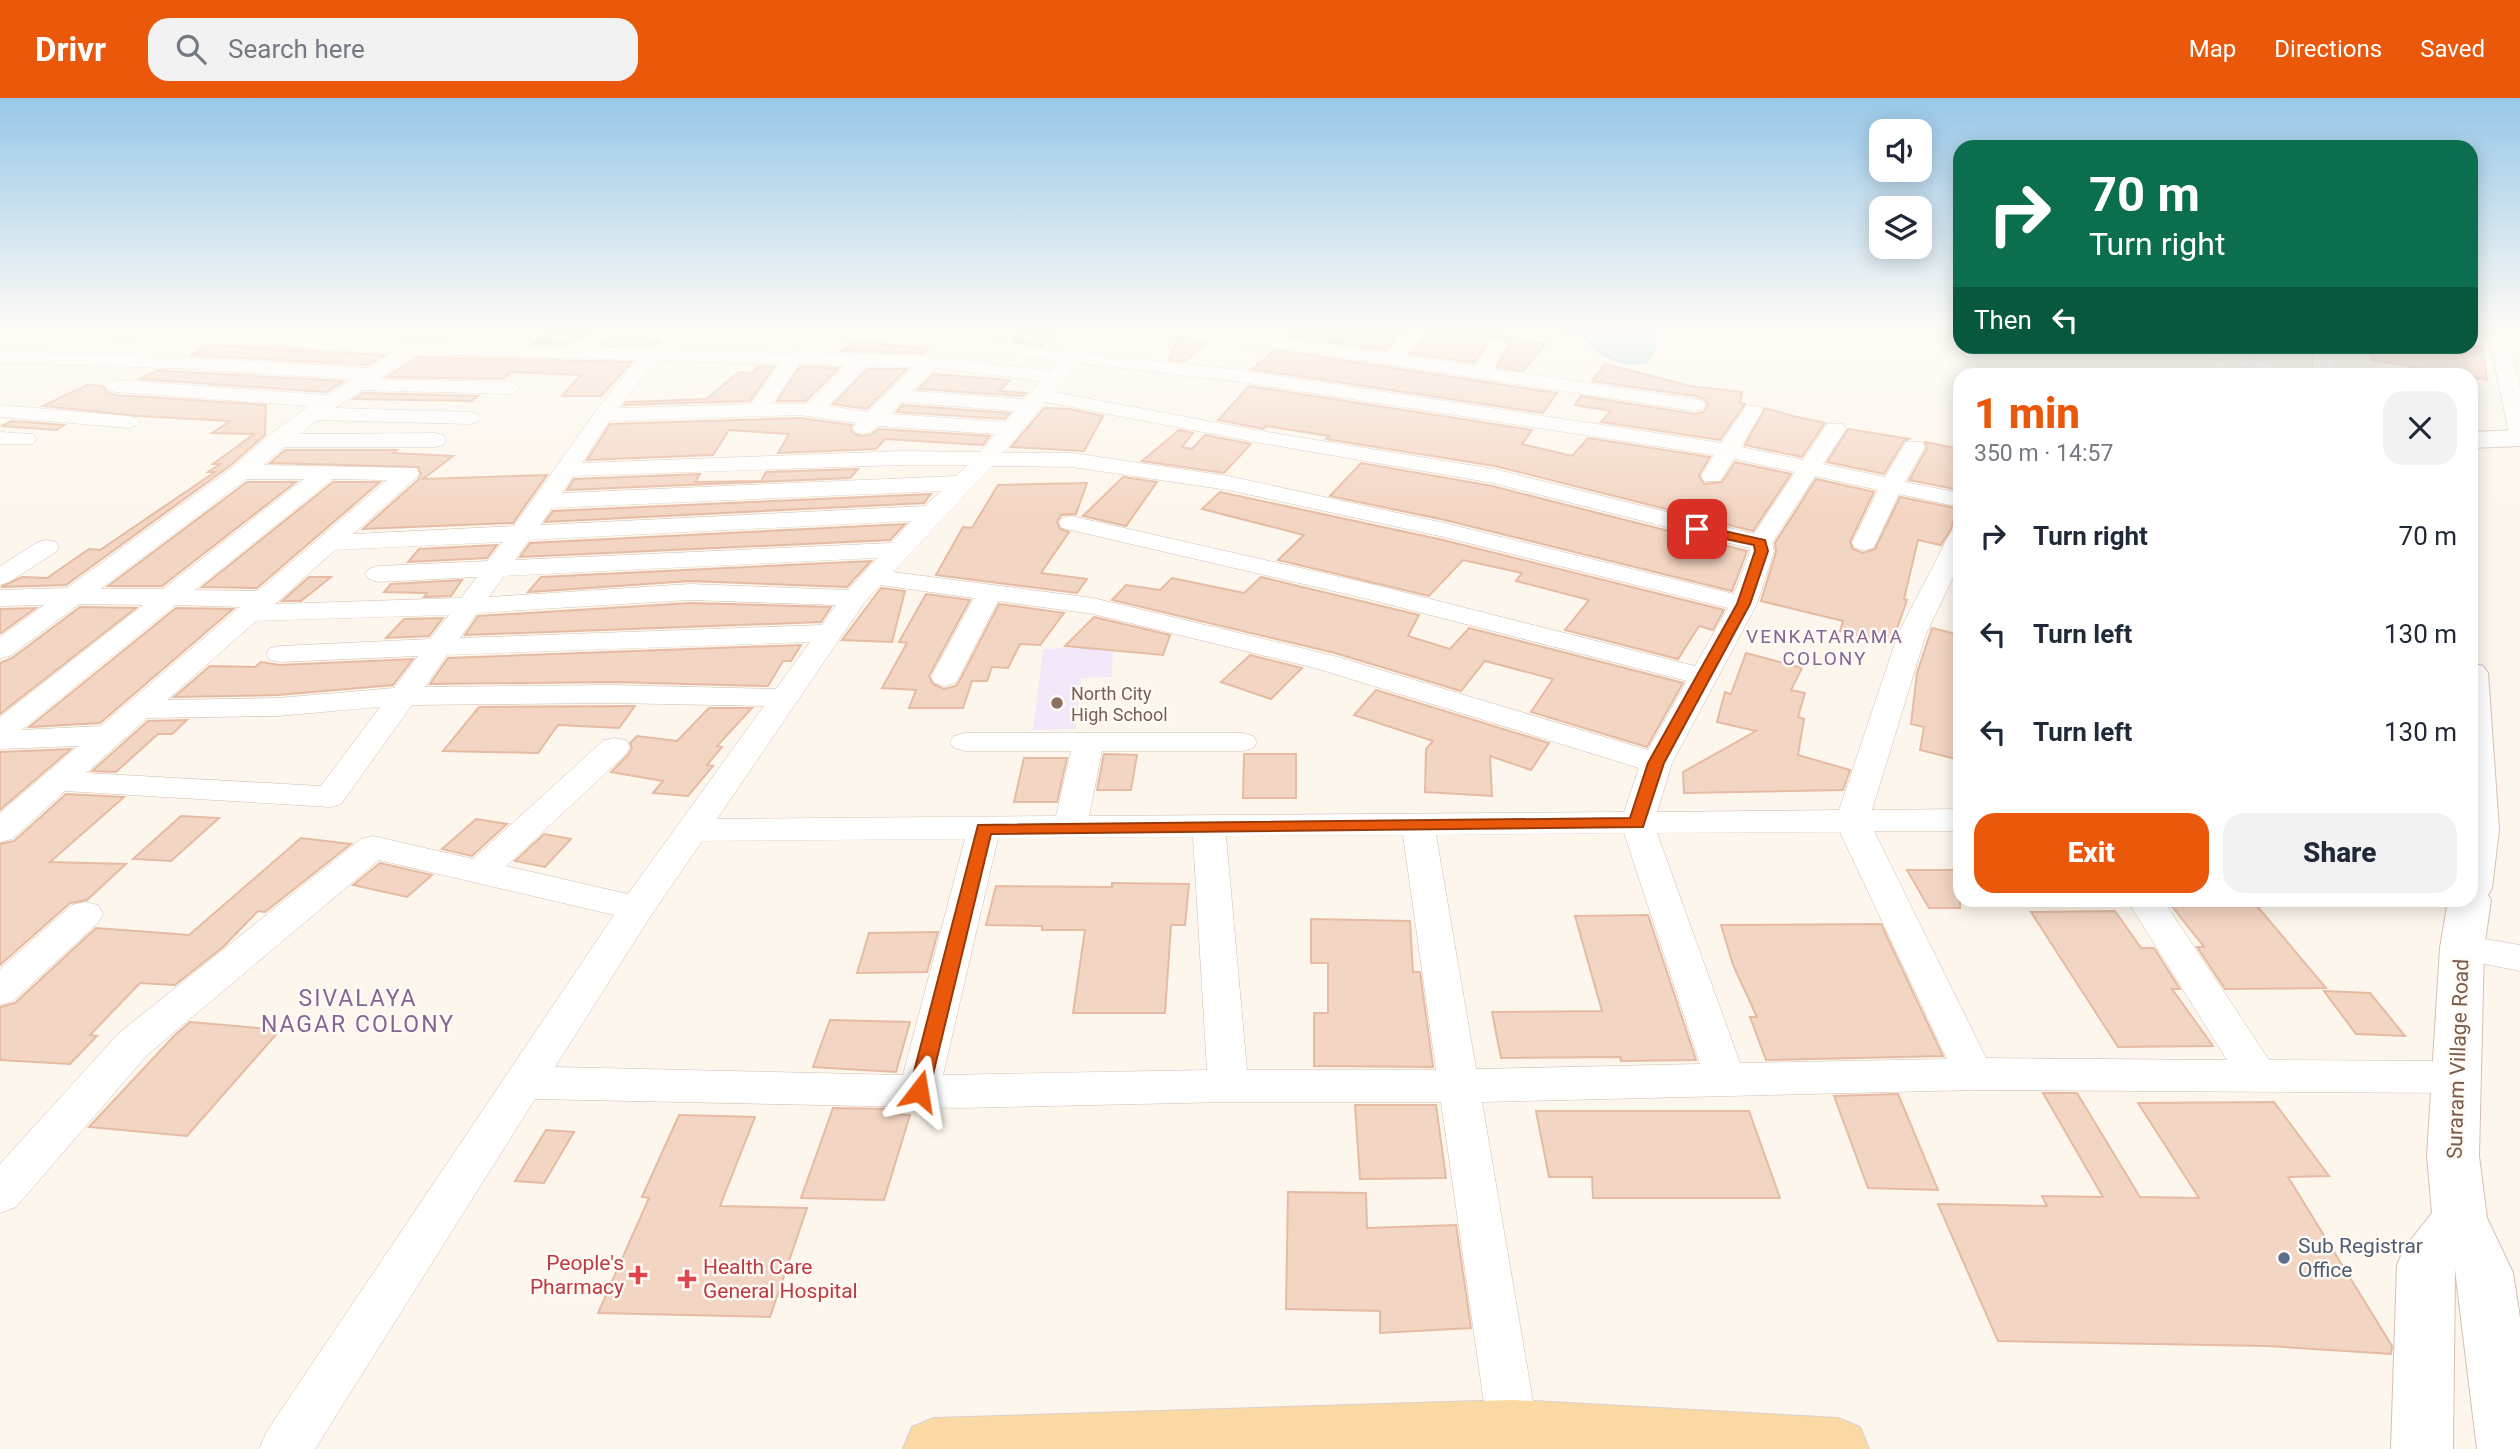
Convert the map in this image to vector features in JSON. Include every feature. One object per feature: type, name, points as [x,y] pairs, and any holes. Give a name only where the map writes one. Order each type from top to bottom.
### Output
[{"type":"main road","points":[[2478,439],[2520,436]]},
{"type":"main road","name":"Suraram Village Road","points":[[2468,907],[2462,948],[2453,1156],[2460,1219],[2485,1273],[2508,1449]]},
{"type":"main road","points":[[2422,1449],[2425,1265],[2460,1219]]},
{"type":"main road","points":[[933,1449],[1513,1431],[1838,1449]]},
{"type":"street","points":[[65,418],[121,388]]},
{"type":"street","points":[[151,388],[332,402]]},
{"type":"street","points":[[0,650],[241,472],[312,414],[352,388]]},
{"type":"street","points":[[59,781],[330,797],[624,388]]},
{"type":"street","points":[[757,410],[774,388]]},
{"type":"street","points":[[812,411],[834,388]]},
{"type":"street","points":[[754,442],[834,454],[905,388]]},
{"type":"street","points":[[898,396],[955,388]]},
{"type":"street","points":[[603,415],[757,410],[812,411],[874,419],[999,388]]},
{"type":"street","points":[[285,1449],[637,908],[691,830],[865,588],[932,513],[987,458],[1044,388]]},
{"type":"street","points":[[1100,388],[1261,438],[1494,476],[1760,543]]},
{"type":"street","points":[[1322,388],[1727,451],[1953,499]]},
{"type":"street","points":[[1558,423],[1580,388]]},
{"type":"street","points":[[1617,388],[1695,405]]},
{"type":"street","points":[[2510,388],[2520,436]]},
{"type":"street","points":[[1712,476],[1753,410]]},
{"type":"street","points":[[0,411],[129,422]]},
{"type":"street","points":[[312,414],[470,418]]},
{"type":"street","points":[[1725,1078],[1637,824],[1656,763],[1744,604],[1762,551],[1760,543],[1835,429]]},
{"type":"street","points":[[0,438],[25,439]]},
{"type":"street","points":[[276,441],[435,440]]},
{"type":"street","points":[[580,447],[606,447]]},
{"type":"street","points":[[1864,543],[1891,486],[1914,447]]},
{"type":"street","points":[[564,470],[834,454],[1072,460],[1228,483],[1444,530],[1744,604]]},
{"type":"street","points":[[0,831],[408,473],[241,472]]},
{"type":"street","points":[[0,732],[327,472]]},
{"type":"street","points":[[545,501],[962,483]]},
{"type":"street","points":[[328,543],[932,513]]},
{"type":"street","points":[[1071,523],[1371,592],[1703,677]]},
{"type":"street","points":[[0,576],[47,547]]},
{"type":"street","points":[[378,574],[898,550]]},
{"type":"street","points":[[1953,551],[1912,634],[1852,821],[1974,1074]]},
{"type":"street","points":[[0,598],[171,598],[257,606],[469,606],[690,592],[865,588],[990,592],[1093,606],[1324,662],[1656,763]]},
{"type":"street","points":[[944,677],[990,592]]},
{"type":"street","points":[[280,654],[832,633]]},
{"type":"street","points":[[140,709],[278,707],[403,696],[612,694],[786,698]]},
{"type":"street","points":[[0,740],[111,735]]},
{"type":"street","points":[[965,742],[1242,742]]},
{"type":"street","points":[[1070,828],[1088,742]]},
{"type":"street","points":[[479,872],[615,747]]},
{"type":"street","points":[[691,830],[1953,820]]},
{"type":"street","points":[[1418,825],[1513,1431]]},
{"type":"street","points":[[1209,827],[1228,1086]]},
{"type":"street","points":[[919,1091],[984,828]]},
{"type":"street","points":[[0,1194],[133,1044],[373,847],[637,908]]},
{"type":"street","points":[[2150,907],[2259,1077]]},
{"type":"street","points":[[0,991],[85,914]]},
{"type":"street","points":[[2462,948],[2520,958]]},
{"type":"street","points":[[524,1083],[919,1091],[1228,1086],[1458,1086],[1974,1074],[2455,1077]]},
{"type":"shaded area","name":"North City High School","points":[[1113,646],[1112,677],[1081,678],[1076,729],[1033,730],[1043,649]]},
{"type":"building","points":[[81,388],[104,388],[108,393],[116,395],[266,405],[265,435],[231,465],[66,585],[1,587],[22,577],[47,578],[89,549],[100,550],[215,472],[208,472],[220,464],[213,464],[254,434],[212,433],[230,421],[138,416],[43,406]]},
{"type":"building","points":[[269,388],[332,388],[326,392]]},
{"type":"building","points":[[569,388],[608,388],[601,396],[562,396]]},
{"type":"building","points":[[719,388],[759,388],[750,401],[624,405],[627,402],[706,399]]},
{"type":"building","points":[[785,388],[819,388],[806,401],[777,401]]},
{"type":"building","points":[[848,388],[888,388],[867,409],[833,404]]},
{"type":"building","points":[[1002,388],[999,391],[1026,393],[1023,396],[918,389]]},
{"type":"building","points":[[1247,388],[1262,388],[1532,430],[1522,444],[1572,456],[1588,438],[1710,457],[1699,475],[1704,484],[1722,482],[1735,462],[1791,474],[1753,531],[1495,466],[1326,439],[1329,436],[1266,426],[1264,429],[1218,420]]},
{"type":"building","points":[[1378,388],[1525,388],[1557,393],[1543,413]]},
{"type":"building","points":[[1640,388],[1708,388],[1742,392],[1740,403],[1745,404],[1720,440],[1601,422],[1611,411],[1575,405],[1581,396],[1695,414],[1703,412],[1708,405],[1704,399]]},
{"type":"building","points":[[363,393],[478,396],[472,401],[353,399]]},
{"type":"building","points":[[902,405],[1010,413],[1005,419],[896,412]]},
{"type":"building","points":[[1044,408],[1070,409],[1103,416],[1084,451],[1011,447]]},
{"type":"building","points":[[1765,408],[1825,423],[1802,457],[1745,445]]},
{"type":"building","points":[[800,418],[852,425],[850,428],[854,434],[860,436],[870,435],[879,429],[990,436],[983,445],[885,439],[876,449],[778,453],[789,434],[729,430],[713,455],[587,460],[610,424]]},
{"type":"building","points":[[12,421],[64,425],[56,430],[1,426]]},
{"type":"building","points":[[1848,429],[1909,439],[1904,441],[1884,474],[1827,462]]},
{"type":"building","points":[[1179,430],[1193,433],[1182,447],[1192,449],[1205,435],[1251,444],[1224,473],[1142,461]]},
{"type":"building","points":[[1925,442],[1953,448],[1953,489],[1909,480],[1927,448]]},
{"type":"building","points":[[285,450],[397,450],[393,453],[453,456],[423,479],[547,475],[513,523],[363,529],[418,480],[421,474],[418,467],[270,463]]},
{"type":"building","points":[[1361,463],[1492,486],[1747,551],[1732,591],[1445,520],[1330,496]]},
{"type":"building","points":[[858,469],[850,478],[567,490],[574,479],[700,474],[695,482],[761,481],[766,472]]},
{"type":"building","points":[[1123,477],[1157,482],[1126,526],[1083,516]]},
{"type":"building","points":[[1816,479],[1874,492],[1850,542],[1853,549],[1863,553],[1875,549],[1900,497],[1953,508],[1951,529],[1941,545],[1918,540],[1904,599],[1907,600],[1892,643],[1840,631],[1843,621],[1761,601],[1776,552],[1775,543]]},
{"type":"building","points":[[247,482],[296,482],[162,586],[108,586]]},
{"type":"building","points":[[333,482],[380,482],[257,588],[202,587]]},
{"type":"building","points":[[1087,483],[1076,514],[1061,515],[1057,522],[1060,529],[1069,532],[1041,573],[1087,579],[1077,593],[936,575],[963,527],[972,528],[998,485]]},
{"type":"building","points":[[1220,492],[1443,540],[1724,610],[1713,630],[1699,626],[1678,659],[1565,630],[1589,600],[1516,581],[1522,573],[1463,560],[1429,596],[1278,560],[1304,535],[1202,509]]},
{"type":"building","points":[[931,494],[924,503],[545,522],[553,511]]},
{"type":"building","points":[[905,524],[890,540],[520,557],[530,543]]},
{"type":"building","points":[[497,545],[487,558],[408,562],[419,549]]},
{"type":"building","points":[[871,561],[847,587],[690,581],[528,592],[541,577]]},
{"type":"building","points":[[309,577],[331,577],[301,601],[282,601]]},
{"type":"building","points":[[1261,577],[1419,615],[1408,636],[1450,649],[1469,628],[1683,683],[1647,747],[1531,712],[1553,679],[1485,661],[1461,691],[1335,653],[1112,600],[1126,585],[1160,590],[1172,578],[1244,593]]},
{"type":"building","points":[[462,580],[451,596],[424,597],[427,593],[384,592],[391,584]]},
{"type":"building","points":[[881,588],[905,591],[892,642],[842,640]]},
{"type":"building","points":[[926,594],[970,600],[929,676],[933,684],[944,689],[956,686],[999,604],[1064,613],[1040,645],[1020,644],[1008,668],[992,667],[987,681],[972,681],[963,708],[909,708],[916,690],[882,688],[907,643],[899,642]]},
{"type":"building","points":[[690,603],[831,607],[821,622],[465,635],[478,616]]},
{"type":"building","points":[[80,607],[136,608],[0,714],[0,663],[12,658]]},
{"type":"building","points":[[36,608],[1,633],[0,633],[0,609]]},
{"type":"building","points":[[176,608],[233,609],[100,723],[29,727]]},
{"type":"building","points":[[1094,617],[1170,635],[1163,655],[1065,646]]},
{"type":"building","points":[[443,618],[429,636],[386,638],[404,619]]},
{"type":"building","points":[[1932,628],[1953,633],[1953,758],[1920,750],[1924,727],[1911,724],[1917,673]]},
{"type":"building","points":[[801,645],[791,661],[783,661],[768,686],[612,682],[430,684],[448,658]]},
{"type":"building","points":[[1746,653],[1802,668],[1791,690],[1805,693],[1798,717],[1804,719],[1798,755],[1850,770],[1843,790],[1684,793],[1683,772],[1756,731],[1717,722],[1725,692],[1731,694]]},
{"type":"building","points":[[1250,655],[1302,668],[1271,699],[1221,682]]},
{"type":"building","points":[[413,659],[393,685],[278,695],[174,697],[210,666],[255,667],[261,662],[280,665]]},
{"type":"building","points":[[1376,690],[1549,743],[1531,770],[1490,756],[1492,796],[1425,792],[1426,749],[1433,741],[1354,715]]},
{"type":"building","points":[[635,706],[619,728],[558,725],[538,753],[443,751],[479,707]]},
{"type":"building","points":[[709,708],[752,708],[717,746],[722,747],[707,765],[713,766],[688,796],[653,793],[663,781],[611,772],[628,755],[632,748],[630,743],[637,736],[677,741]]},
{"type":"building","points":[[187,720],[172,734],[158,734],[116,772],[92,771],[148,721]]},
{"type":"building","points":[[71,749],[0,810],[0,752]]},
{"type":"building","points":[[1104,754],[1137,755],[1131,790],[1097,790]]},
{"type":"building","points":[[1244,754],[1296,754],[1296,798],[1243,798]]},
{"type":"building","points":[[1024,758],[1067,758],[1057,802],[1014,802]]},
{"type":"building","points":[[66,794],[124,797],[50,862],[126,864],[87,900],[70,903],[0,965],[0,844],[14,841]]},
{"type":"building","points":[[181,816],[219,818],[171,861],[133,859]]},
{"type":"building","points":[[476,819],[507,824],[472,856],[442,849]]},
{"type":"building","points":[[544,834],[571,839],[545,867],[515,861]]},
{"type":"building","points":[[301,838],[351,844],[265,912],[258,911],[223,947],[175,985],[140,983],[90,1035],[97,1036],[70,1064],[0,1060],[0,1007],[15,1003],[96,928],[189,935]]},
{"type":"building","points":[[380,863],[432,875],[407,897],[353,885]]},
{"type":"building","points":[[1907,870],[1953,870],[1953,907],[1960,908],[1929,908]]},
{"type":"building","points":[[1112,883],[1189,884],[1185,925],[1171,925],[1165,1013],[1073,1013],[1085,930],[1042,930],[1042,926],[986,925],[996,886],[1112,887]]},
{"type":"building","points":[[2173,907],[2258,907],[2326,988],[2225,989],[2197,947],[2204,947]]},
{"type":"building","points":[[2115,911],[2141,948],[2154,948],[2180,989],[2172,989],[2213,1046],[2118,1047],[2031,912]]},
{"type":"building","points":[[1648,915],[1696,1060],[1621,1061],[1620,1057],[1501,1058],[1492,1012],[1602,1011],[1575,916]]},
{"type":"building","points":[[1311,919],[1410,921],[1413,972],[1420,972],[1433,1067],[1314,1066],[1314,1013],[1328,1013],[1328,963],[1311,963]]},
{"type":"building","points":[[1881,924],[1943,1056],[1766,1060],[1750,1017],[1757,1017],[1733,965],[1721,925]]},
{"type":"building","points":[[938,932],[927,972],[857,973],[869,933]]},
{"type":"building","points":[[2324,991],[2370,993],[2405,1036],[2356,1034]]},
{"type":"building","points":[[830,1020],[910,1022],[896,1072],[813,1067]]},
{"type":"building","points":[[190,1022],[280,1030],[187,1136],[89,1127],[174,1036]]},
{"type":"building","points":[[2043,1093],[2077,1093],[2140,1197],[2199,1198],[2138,1103],[2274,1102],[2329,1176],[2288,1177],[2392,1346],[2391,1354],[2267,1346],[1998,1341],[1938,1204],[2047,1206],[2042,1196],[2103,1197]]},
{"type":"building","points":[[1898,1094],[1938,1190],[1868,1188],[1834,1096]]},
{"type":"building","points":[[1355,1105],[1436,1105],[1446,1178],[1360,1179]]},
{"type":"building","points":[[833,1108],[885,1109],[884,1114],[910,1115],[884,1200],[801,1198]]},
{"type":"building","points":[[1536,1111],[1749,1111],[1780,1198],[1593,1198],[1592,1177],[1549,1177]]},
{"type":"building","points":[[679,1115],[755,1117],[720,1206],[807,1208],[770,1317],[598,1313],[649,1198],[642,1197]]},
{"type":"building","points":[[546,1130],[574,1132],[544,1183],[515,1181]]},
{"type":"building","points":[[1288,1192],[1366,1193],[1367,1228],[1456,1225],[1471,1328],[1380,1333],[1380,1311],[1286,1309]]},
{"type":"place","name":"North City High School","points":[[1057,703]]},
{"type":"place","name":"Sub Registrar Office","points":[[2284,1258]]},
{"type":"place","name":"People's Pharmacy","points":[[638,1275]]},
{"type":"place","name":"Health Care General Hospital","points":[[687,1279]]},
{"type":"district","name":"VENKATARAMA COLONY","points":[[1825,647]]},
{"type":"district","name":"SIVALAYA NAGAR COLONY","points":[[358,1011]]},
{"type":"route","points":[[919,1091],[984,828],[1637,824],[1656,763],[1744,604],[1762,551],[1760,543],[1697,529]]}]
